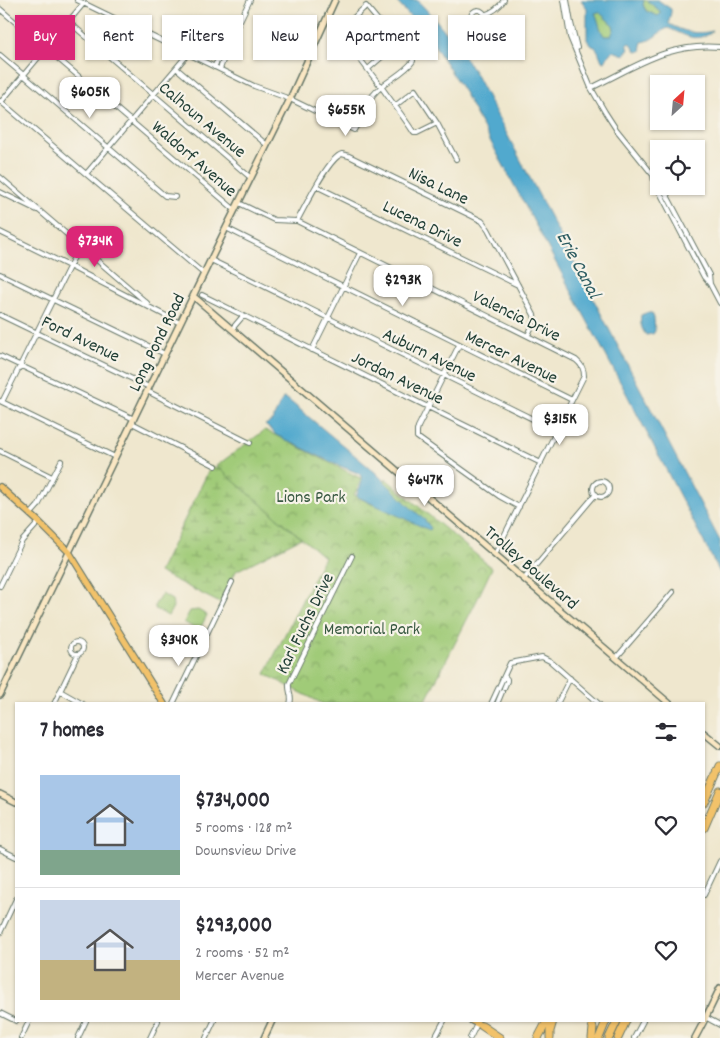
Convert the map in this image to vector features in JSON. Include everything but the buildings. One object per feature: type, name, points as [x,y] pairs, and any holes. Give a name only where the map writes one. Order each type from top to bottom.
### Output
[{"type":"highway","points":[[705,800],[720,766]]},
{"type":"highway","points":[[705,826],[720,791]]},
{"type":"highway","points":[[538,1038],[546,1022]]},
{"type":"highway","points":[[550,1038],[553,1022]]},
{"type":"highway","points":[[591,1022],[592,1038]]},
{"type":"highway","points":[[599,1038],[606,1022]]},
{"type":"highway","points":[[609,1038],[617,1022]]},
{"type":"highway","points":[[618,1038],[626,1022]]},
{"type":"highway","points":[[477,1024],[500,1038]]},
{"type":"main road","points":[[0,488],[39,522],[69,552],[163,702]]},
{"type":"main road","points":[[477,1024],[505,1038]]},
{"type":"street","points":[[77,0],[162,42]]},
{"type":"street","points":[[243,15],[250,0]]},
{"type":"street","name":"Long Pond Road","points":[[0,695],[290,99],[335,0]]},
{"type":"street","points":[[484,15],[500,6],[504,0]]},
{"type":"street","points":[[565,0],[570,36],[591,88],[616,129],[650,171]]},
{"type":"street","points":[[75,15],[84,4]]},
{"type":"street","points":[[356,15],[366,6],[374,15]]},
{"type":"street","name":"Waldorf Avenue","points":[[0,9],[15,22]]},
{"type":"street","name":"Calhoun Avenue","points":[[75,27],[251,178]]},
{"type":"street","points":[[591,88],[659,55],[690,47],[720,47]]},
{"type":"street","points":[[0,54],[165,196],[175,197]]},
{"type":"street","points":[[36,60],[1,101],[204,274]]},
{"type":"street","name":"Waldorf Avenue","points":[[60,60],[235,210]]},
{"type":"street","points":[[86,174],[183,60]]},
{"type":"street","points":[[200,60],[254,86],[290,99],[354,130],[373,95],[413,60]]},
{"type":"street","points":[[214,67],[218,60]]},
{"type":"street","points":[[220,69],[223,60]]},
{"type":"street","points":[[361,60],[414,133],[437,123]]},
{"type":"street","points":[[368,69],[378,60]]},
{"type":"street","points":[[176,68],[267,145]]},
{"type":"street","points":[[395,106],[414,90],[437,123],[456,159]]},
{"type":"street","name":"Nisa Lane","points":[[297,221],[316,186],[336,156],[342,154],[472,216],[482,221],[488,229],[534,315],[535,320],[528,335]]},
{"type":"street","points":[[0,177],[152,308]]},
{"type":"street","name":"Lucena Drive","points":[[316,186],[518,286]]},
{"type":"street","points":[[0,192],[43,213]]},
{"type":"street","points":[[661,195],[720,303]]},
{"type":"street","points":[[667,195],[709,274],[710,284]]},
{"type":"street","name":"Valencia Drive","points":[[239,203],[274,220],[297,221],[576,360],[582,367],[584,376],[572,400]]},
{"type":"street","name":"Mercer Avenue","points":[[226,228],[572,400]]},
{"type":"street","points":[[0,232],[180,322]]},
{"type":"street","points":[[80,245],[1,402],[115,457]]},
{"type":"street","points":[[312,350],[360,253]]},
{"type":"street","name":"Auburn Avenue","points":[[211,260],[557,432]]},
{"type":"street","points":[[0,274],[165,354]]},
{"type":"street","name":"Jordan Avenue","points":[[202,295],[541,463]]},
{"type":"street","name":"Trolley Boulevard","points":[[193,296],[668,702]]},
{"type":"street","name":"Ford Avenue","points":[[0,315],[148,389],[250,443]]},
{"type":"street","points":[[232,330],[243,316]]},
{"type":"street","points":[[459,345],[416,434],[419,440],[499,496],[519,507]]},
{"type":"street","points":[[0,356],[133,421],[216,466]]},
{"type":"street","points":[[495,554],[572,400]]},
{"type":"street","points":[[0,451],[52,476]]},
{"type":"street","points":[[30,515],[38,506],[61,461]]},
{"type":"street","points":[[600,481],[606,483],[608,490],[606,494],[602,496],[596,494],[594,490],[595,484],[600,481]]},
{"type":"street","points":[[524,579],[596,494]]},
{"type":"street","points":[[0,586],[22,541],[39,522]]},
{"type":"street","name":"Karl Fuchs Drive","points":[[291,702],[292,697],[289,689],[290,682],[352,556]]},
{"type":"street","points":[[173,702],[232,582]]},
{"type":"street","points":[[616,658],[673,592]]},
{"type":"street","points":[[55,702],[78,654]]},
{"type":"street","points":[[491,702],[510,663],[544,658],[550,661],[597,702]]},
{"type":"street","points":[[498,702],[507,682],[504,676]]},
{"type":"street","points":[[558,702],[570,678]]},
{"type":"street","points":[[60,691],[79,702]]},
{"type":"street","points":[[705,734],[720,746]]},
{"type":"street","points":[[0,794],[15,802]]},
{"type":"street","points":[[0,849],[15,856]]},
{"type":"street","points":[[705,893],[720,861]]},
{"type":"street","points":[[0,933],[15,902]]},
{"type":"street","points":[[705,1018],[720,988]]},
{"type":"street","points":[[0,1013],[15,1020]]},
{"type":"street","points":[[705,1020],[720,1025]]},
{"type":"street","points":[[78,1038],[86,1022]]},
{"type":"street","points":[[150,1038],[158,1022]]},
{"type":"street","points":[[206,1038],[214,1022]]},
{"type":"street","points":[[264,1038],[272,1022]]},
{"type":"street","points":[[435,1038],[443,1022]]},
{"type":"street","points":[[634,1038],[642,1022]]},
{"type":"street","points":[[695,1038],[703,1022]]},
{"type":"street","points":[[21,1038],[28,1024]]},
{"type":"street","points":[[470,1038],[477,1024]]},
{"type":"green space","points":[[643,0],[648,1],[660,11],[660,14],[658,16],[647,11]]},
{"type":"green space","points":[[599,12],[613,25],[614,29],[611,36],[604,36],[602,33],[595,13]]},
{"type":"green space","name":"Memorial Park","points":[[265,430],[362,479],[354,495],[373,505],[386,479],[492,568],[425,702],[319,702],[265,674],[324,557],[216,466]]},
{"type":"green space","points":[[211,466],[220,469],[301,538],[236,571],[220,603],[159,572]]},
{"type":"green space","points":[[162,594],[172,600],[173,607],[168,616],[155,609],[154,606]]},
{"type":"green space","points":[[198,610],[207,615],[200,629],[197,630],[184,622],[190,611]]},
{"type":"water","points":[[395,0],[417,0],[431,15],[409,15]]},
{"type":"water","points":[[581,0],[644,0],[643,5],[646,11],[658,16],[660,11],[646,0],[658,0],[671,9],[669,24],[690,32],[713,31],[696,38],[668,28],[649,40],[642,42],[641,51],[635,50],[631,43],[627,44],[629,49],[624,55],[613,51],[605,62],[602,61],[595,47],[587,40],[587,8]],"holes":[[[599,12],[613,25],[614,29],[611,36],[604,36],[595,13]]]},
{"type":"water","points":[[438,23],[448,35],[448,60],[466,60],[475,73],[720,541],[720,573],[624,389],[465,94],[438,51]]},
{"type":"water","points":[[652,313],[654,318],[655,331],[653,334],[646,335],[642,328],[641,315]]},
{"type":"water","points":[[283,398],[292,403],[376,473],[424,519],[431,528],[430,530],[357,496],[362,482],[361,476],[358,473],[335,464],[276,435],[265,425],[272,421]]},
{"type":"water label","name":"Erie Canal","points":[[580,264]]},
{"type":"park label","name":"Lions Park","points":[[311,496]]}]
